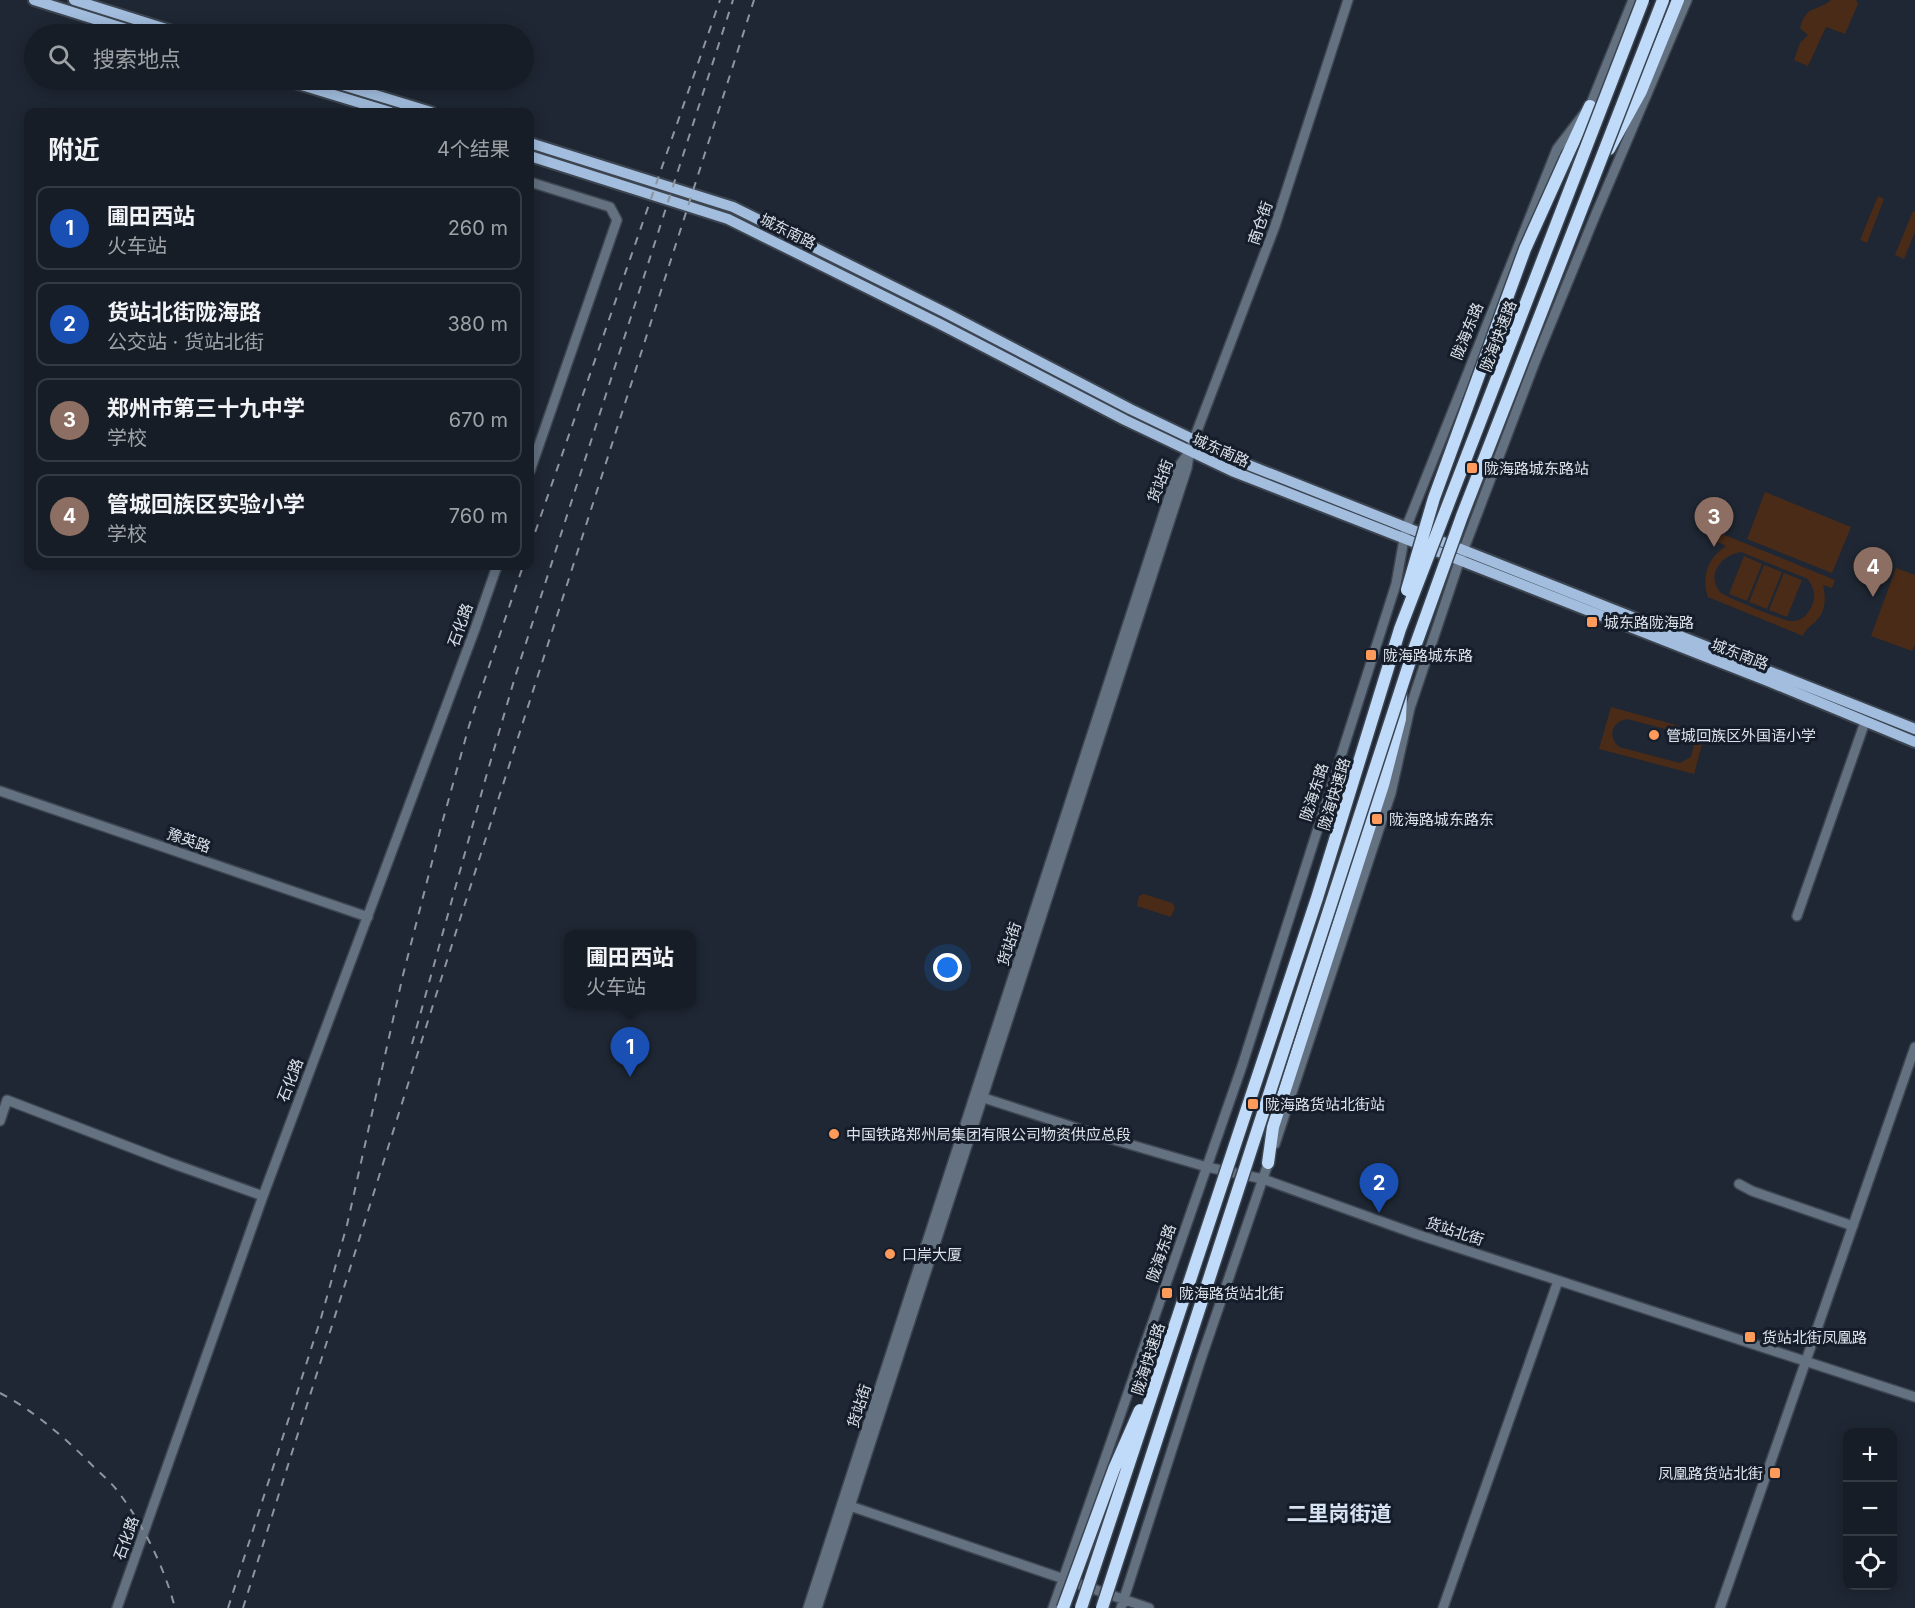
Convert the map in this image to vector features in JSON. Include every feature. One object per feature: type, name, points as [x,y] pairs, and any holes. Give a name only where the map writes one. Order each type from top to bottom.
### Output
[{"type":"highway","name":"陇海快速路","points":[[1081,1608],[1317,898],[1400,629],[1643,0]]},
{"type":"highway","name":"陇海快速路","points":[[1102,1608],[1401,689],[1462,516],[1663,0]]},
{"type":"highway","points":[[1593,179],[1641,91],[1678,0]]},
{"type":"highway","points":[[1381,695],[1385,666],[1395,627],[1434,498],[1525,249],[1590,106]]},
{"type":"highway","points":[[1269,1163],[1273,1127],[1383,785],[1400,719],[1401,689]]},
{"type":"highway","points":[[1063,1608],[1114,1469],[1163,1360]]},
{"type":"main road","points":[[34,0],[110,24]]},
{"type":"main road","points":[[74,0],[88,2],[153,24]]},
{"type":"main road","points":[[318,90],[377,108]]},
{"type":"main road","points":[[359,90],[418,108]]},
{"type":"main road","name":"城东南路","points":[[534,144],[733,207],[936,308],[1193,441],[1271,475],[1464,549],[1915,729]]},
{"type":"main road","name":"城东南路","points":[[534,157],[728,219],[940,324],[1189,452],[1266,486],[1768,681],[1915,742]]},
{"type":"street","name":"南仓街","points":[[1189,452],[1275,226],[1348,0]]},
{"type":"street","name":"陇海东路","points":[[1053,1608],[1242,1066],[1396,584],[1406,528],[1557,149],[1590,106],[1634,0]]},
{"type":"street","points":[[1122,1603],[1201,1359],[1269,1163],[1391,793],[1410,708],[1459,562],[1555,314],[1688,0]]},
{"type":"street","points":[[84,16],[88,2]]},
{"type":"street","points":[[534,183],[610,207],[617,220],[534,459]]},
{"type":"street","name":"货站街","points":[[817,1608],[1187,468],[1189,452]]},
{"type":"street","name":"货站街","points":[[808,1608],[1179,466],[1189,452]]},
{"type":"street","name":"石化路","points":[[117,1608],[263,1196],[496,570]]},
{"type":"street","points":[[1797,916],[1865,722]]},
{"type":"street","name":"豫英路","points":[[0,791],[368,917]]},
{"type":"street","points":[[1720,1608],[1915,1047]]},
{"type":"street","name":"货站北街","points":[[984,1098],[1207,1167],[1263,1179],[1416,1234],[1915,1396]]},
{"type":"street","points":[[0,1121],[7,1100],[263,1196]]},
{"type":"street","points":[[1739,1184],[1752,1191],[1853,1226]]},
{"type":"street","points":[[1443,1608],[1558,1281]]},
{"type":"street","points":[[850,1506],[1063,1579],[1122,1603],[1149,1608]]},
{"type":"shaded area","points":[[1831,0],[1856,0],[1858,4],[1845,34],[1826,27],[1808,66],[1794,60],[1800,43],[1808,35],[1800,28],[1806,15]]},
{"type":"shaded area","points":[[1878,196],[1884,199],[1867,243],[1860,240]]},
{"type":"shaded area","points":[[1913,211],[1915,212],[1915,232],[1904,259],[1895,255]]},
{"type":"shaded area","points":[[1765,492],[1851,527],[1832,573],[1747,539]]},
{"type":"shaded area","points":[[1715,531],[1835,580],[1832,588],[1823,585],[1825,599],[1822,613],[1803,636],[1708,597],[1705,582],[1708,568],[1715,556],[1726,546],[1711,539]],"holes":[[[1741,552],[1808,579],[1814,592],[1811,608],[1801,619],[1795,621],[1786,620],[1726,596],[1716,586],[1715,573],[1727,557]]]},
{"type":"shaded area","points":[[1744,556],[1762,564],[1747,601],[1729,594]]},
{"type":"shaded area","points":[[1764,565],[1782,572],[1767,609],[1749,602]]},
{"type":"shaded area","points":[[1896,568],[1915,575],[1915,644],[1912,651],[1871,636]]},
{"type":"shaded area","points":[[1784,573],[1802,580],[1787,617],[1769,610]]},
{"type":"shaded area","points":[[1611,707],[1705,733],[1694,774],[1599,749]],"holes":[[[1627,719],[1688,735],[1694,745],[1691,757],[1680,763],[1619,747],[1612,734],[1615,726]]]},
{"type":"shaded area","points":[[1144,894],[1172,903],[1175,907],[1171,917],[1137,906],[1139,896]]},
{"type":"railway","points":[[534,535],[720,0]]},
{"type":"railway","points":[[412,1044],[515,677],[733,0]]},
{"type":"railway","points":[[243,1608],[461,916],[754,0]]},
{"type":"railway","points":[[228,1608],[321,1318],[347,1225],[403,975],[441,827],[469,726],[522,570]]},
{"type":"railway","points":[[0,1393],[34,1414],[54,1430],[116,1489],[135,1516],[151,1546],[165,1577],[175,1608]]},
{"type":"place","name":"陇海路城东路站","points":[[1472,468]]},
{"type":"place","name":"郑州市第三十九中学","points":[[1714,547]]},
{"type":"place","name":"管城回族区实验小学","points":[[1873,597]]},
{"type":"place","name":"城东路陇海路","points":[[1592,622]]},
{"type":"place","name":"陇海路城东路","points":[[1371,655]]},
{"type":"place","name":"管城回族区外国语小学","points":[[1654,735]]},
{"type":"place","name":"陇海路城东路东","points":[[1377,819]]},
{"type":"place","name":"圃田西站","points":[[630,1077]]},
{"type":"place","name":"陇海路货站北街站","points":[[1253,1104]]},
{"type":"place","name":"中国铁路郑州局集团有限公司物资供应总段","points":[[834,1134]]},
{"type":"place","name":"货站北街陇海路","points":[[1379,1213]]},
{"type":"place","name":"口岸大厦","points":[[890,1254]]},
{"type":"place","name":"陇海路货站北街","points":[[1167,1293]]},
{"type":"place","name":"货站北街凤凰路","points":[[1750,1337]]},
{"type":"place","name":"凤凰路货站北街","points":[[1775,1473]]},
{"type":"district","name":"二里岗街道","points":[[1339,1513]]}]
